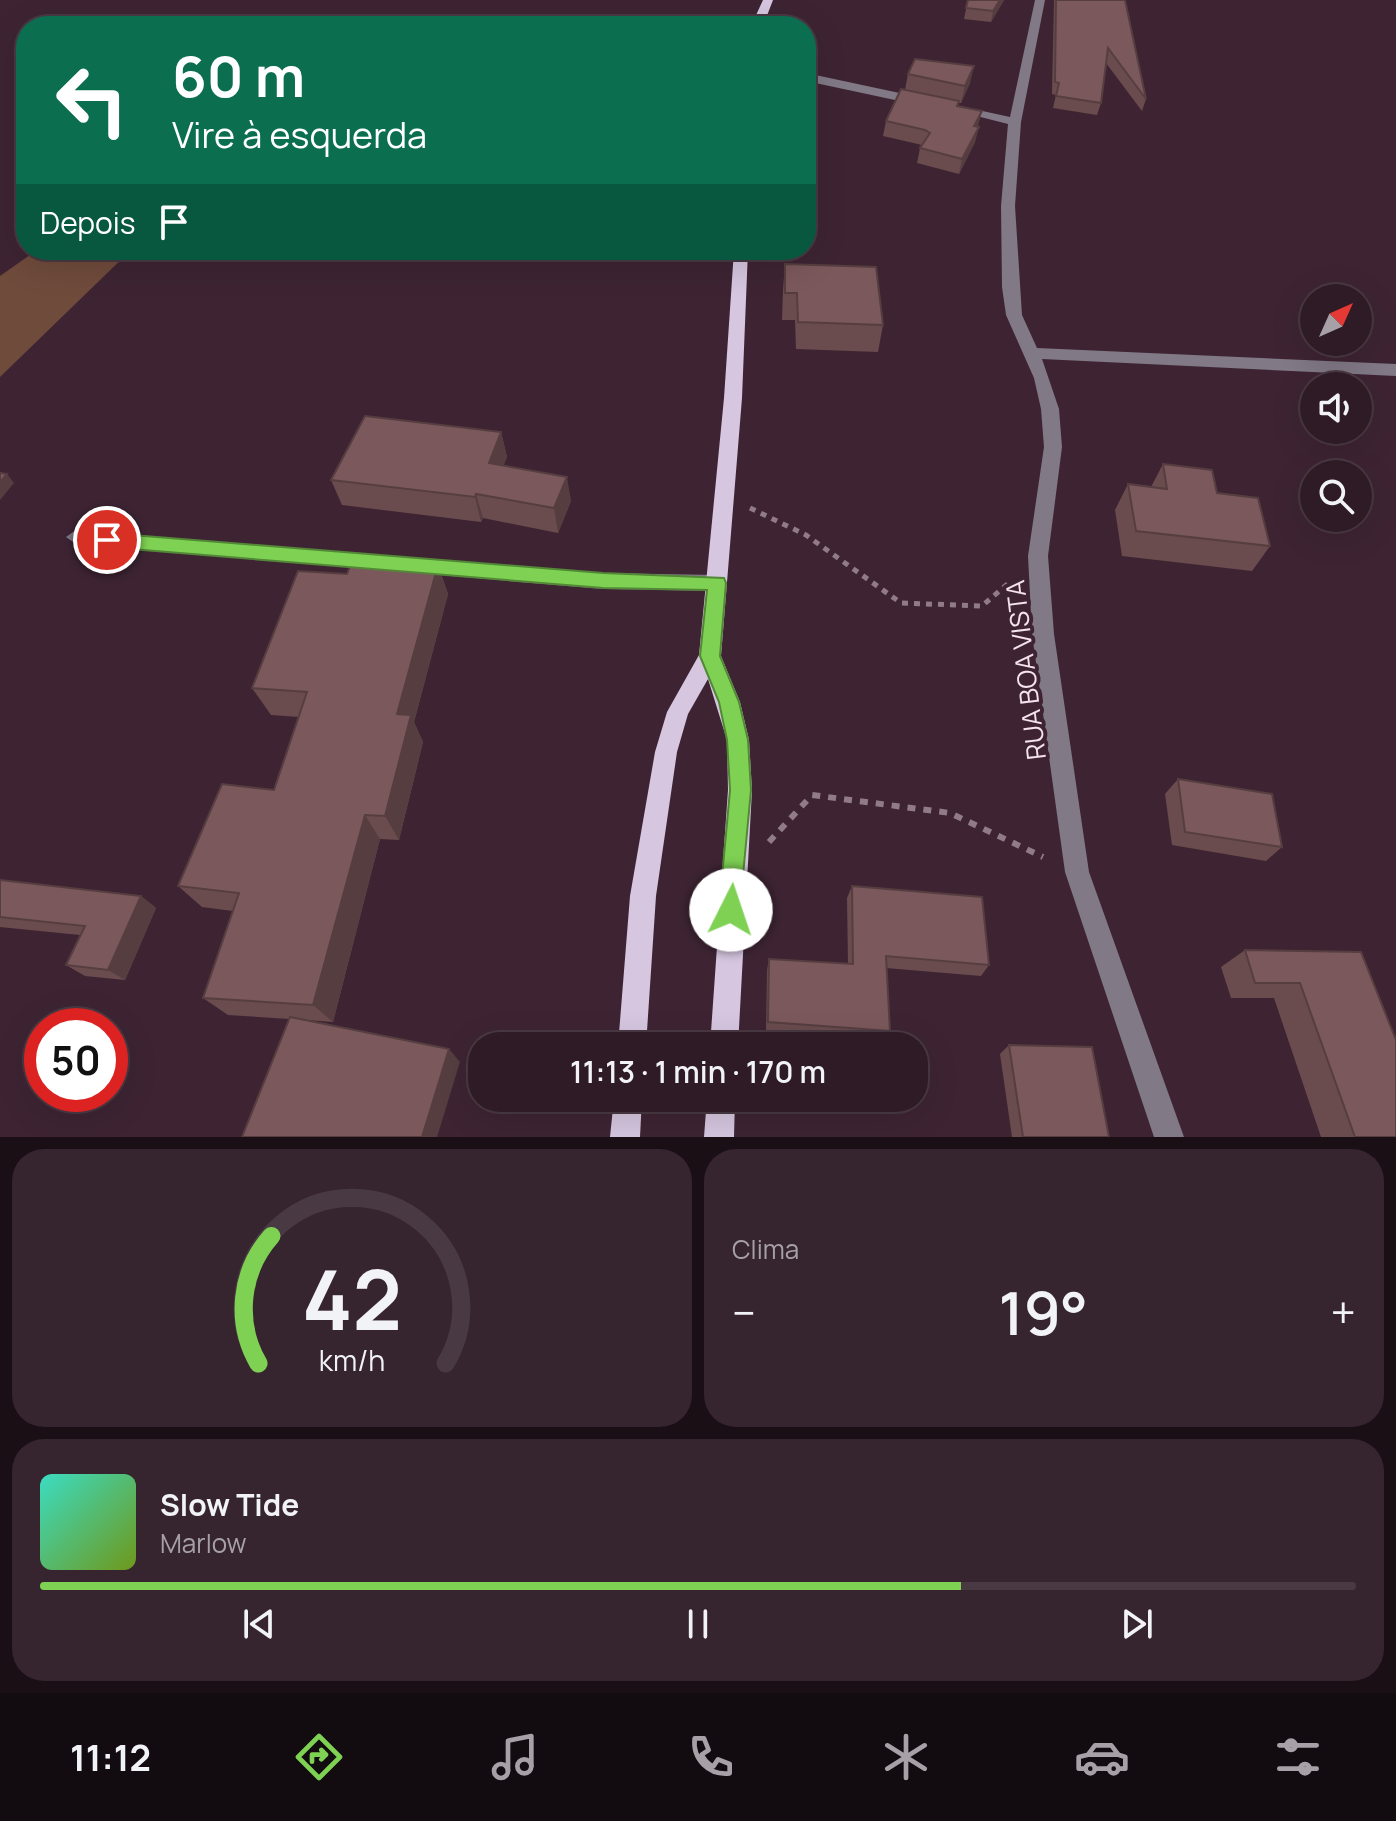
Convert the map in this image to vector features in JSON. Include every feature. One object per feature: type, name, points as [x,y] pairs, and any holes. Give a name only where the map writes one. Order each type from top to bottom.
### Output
[{"type":"main road","points":[[633,1032],[643,896],[666,752],[678,712],[710,656],[725,496],[740,260]]},
{"type":"main road","points":[[710,656],[729,702],[738,740],[740,790],[725,1032]]},
{"type":"main road","points":[[625,1137],[627,1112]]},
{"type":"main road","points":[[719,1137],[720,1112]]},
{"type":"street","name":"RUA BOA VISTA","points":[[1040,0],[1015,122],[1008,206],[1010,287],[1014,315],[1042,378],[1050,409],[1053,447],[1038,556],[1043,634],[1077,872],[1169,1137]]},
{"type":"street","points":[[816,79],[1015,122]]},
{"type":"street","points":[[1029,353],[1396,370]]},
{"type":"street","points":[[76,537],[603,581],[717,583]]},
{"type":"path","points":[[725,496],[806,535],[901,603],[982,606],[1038,556]]},
{"type":"path","points":[[732,883],[812,795],[950,813],[1077,872]]},
{"type":"shaded area","points":[[23,260],[121,260],[0,377],[0,276]]},
{"type":"building","points":[[968,0],[1000,0],[993,11],[966,8]]},
{"type":"building","points":[[1056,0],[1125,0],[1146,99],[1108,48],[1101,103],[1056,96],[1059,83],[1055,82]]},
{"type":"building","points":[[915,59],[974,66],[965,86],[908,74]]},
{"type":"building","points":[[901,89],[959,101],[957,106],[982,111],[974,126],[979,127],[962,159],[920,148],[930,133],[925,130],[886,121]]},
{"type":"building","points":[[785,264],[876,267],[883,325],[798,322],[797,293],[785,293]]},
{"type":"building","points":[[365,416],[501,432],[489,463],[567,477],[554,508],[476,494],[475,497],[331,480]]},
{"type":"building","points":[[1163,464],[1212,470],[1217,493],[1258,498],[1270,546],[1136,531],[1128,484],[1167,489]]},
{"type":"building","points":[[352,561],[438,565],[397,714],[411,715],[385,816],[365,815],[313,1005],[203,998],[239,893],[178,886],[222,784],[274,790],[307,692],[252,688],[298,571],[347,574]]},
{"type":"building","points":[[1178,779],[1272,794],[1282,847],[1185,832]]},
{"type":"building","points":[[0,880],[141,896],[108,970],[66,965],[85,926],[0,917]]},
{"type":"building","points":[[852,886],[982,897],[989,965],[886,956],[890,1031],[768,1022],[769,959],[853,964]]},
{"type":"building","points":[[1245,950],[1361,952],[1396,1040],[1396,1137],[1355,1137],[1300,983],[1255,983]]},
{"type":"building","points":[[290,1017],[449,1049],[422,1137],[242,1137]]},
{"type":"building","points":[[1009,1045],[1092,1047],[1109,1137],[1023,1137]]},
{"type":"route","points":[[107,540],[603,581],[717,583],[710,656],[729,702],[738,740],[740,790],[731,910]]}]
